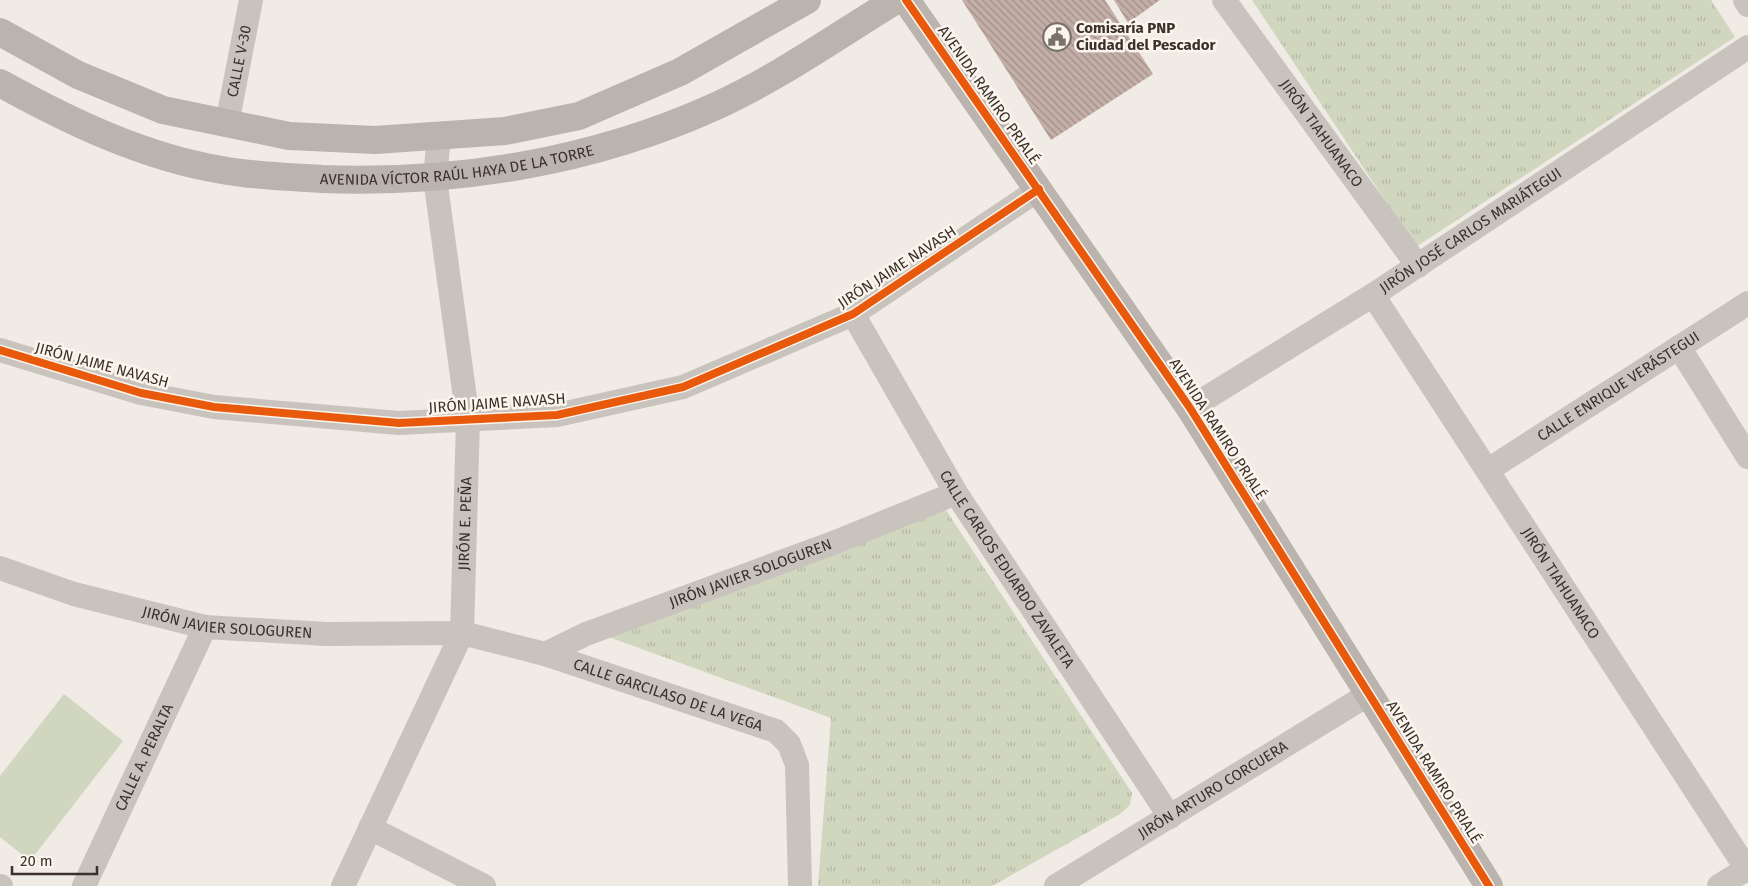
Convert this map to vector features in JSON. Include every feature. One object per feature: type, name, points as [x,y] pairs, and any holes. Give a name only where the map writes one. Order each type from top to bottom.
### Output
[{"type":"main road","name":"AVENIDA VÍCTOR RAÚL HAYA DE LA TORRE","points":[[0,32],[78,75],[163,110],[289,136],[375,140],[505,131],[579,116],[680,72],[807,0]]},
{"type":"main road","name":"AVENIDA VÍCTOR RAÚL HAYA DE LA TORRE","points":[[0,82],[42,106],[110,136],[161,155],[222,170],[292,178],[344,180],[435,178],[524,166],[650,134],[716,106],[772,75],[896,0]]},
{"type":"main road","name":"AVENIDA RAMIRO PRIALÉ","points":[[906,0],[1190,408],[1489,886]]},
{"type":"street","name":"CALLE V-30","points":[[227,124],[251,0]]},
{"type":"street","name":"JIRÓN TIAHUANACO","points":[[1224,0],[1418,266]]},
{"type":"street","points":[[1745,0],[1748,5]]},
{"type":"street","name":"JIRÓN JOSÉ CARLOS MARIÁTEGUI","points":[[1190,408],[1418,266],[1748,47]]},
{"type":"street","name":"JIRÓN E. PEÑA","points":[[343,886],[462,633],[468,420],[435,178],[439,137]]},
{"type":"street","name":"JIRÓN JAIME NAVASH","points":[[0,352],[141,393],[214,407],[399,424],[557,415],[683,387],[853,314],[1039,189]]},
{"type":"street","name":"JIRÓN TIAHUANACO","points":[[1372,295],[1748,869]]},
{"type":"street","name":"CALLE ENRIQUE VERÁSTEGUI","points":[[1488,470],[1748,303]]},
{"type":"street","name":"CALLE CARLOS EDUARDO ZAVALETA","points":[[853,314],[956,493],[1170,817]]},
{"type":"street","points":[[1679,348],[1748,458]]},
{"type":"street","name":"JIRÓN JAVIER SOLOGUREN","points":[[545,654],[586,634],[833,543],[956,493]]},
{"type":"street","name":"JIRÓN JAVIER SOLOGUREN","points":[[0,568],[74,594],[205,627],[326,634],[462,633]]},
{"type":"street","name":"CALLE A. PERALTA","points":[[84,886],[205,627]]},
{"type":"street","name":"CALLE GARCILASO DE LA VEGA","points":[[462,633],[545,654],[776,731],[789,744],[798,765],[800,886]]},
{"type":"street","name":"JIRÓN ARTURO CORCUERA","points":[[1056,886],[1369,694]]},
{"type":"street","points":[[370,828],[484,886]]},
{"type":"street","points":[[1719,886],[1748,869]]},
{"type":"green space","points":[[1252,0],[1711,0],[1735,37],[1416,247]]},
{"type":"green space","points":[[942,504],[1132,793],[1130,805],[1120,814],[992,886],[818,886],[831,718],[606,636]]},
{"type":"green space","points":[[64,694],[123,741],[30,861],[0,837],[0,776]]},
{"type":"building","name":"Comisaría PNP Ciudad del Pescador","points":[[962,0],[1105,0],[1153,74],[1051,140]]},
{"type":"building","points":[[1114,0],[1160,0],[1128,23]]},
{"type":"cycle path","points":[[906,0],[1190,408],[1489,886]]},
{"type":"cycle path","points":[[0,350],[141,393],[214,407],[399,423],[557,415],[683,387],[853,314],[1039,189]]},
{"type":"place","name":"Comisaría PNP Ciudad del Pescador","points":[[1057,37]]}]
